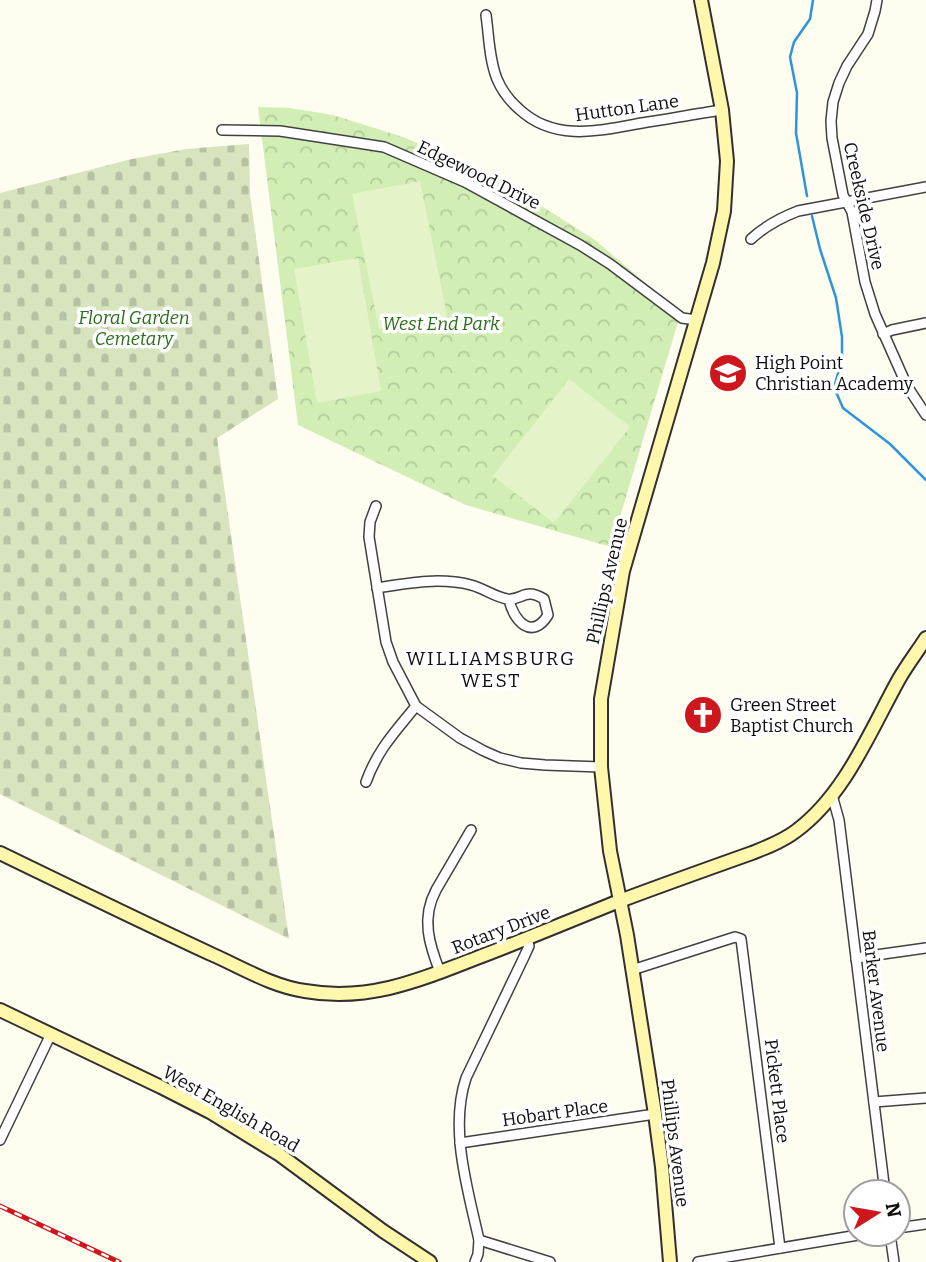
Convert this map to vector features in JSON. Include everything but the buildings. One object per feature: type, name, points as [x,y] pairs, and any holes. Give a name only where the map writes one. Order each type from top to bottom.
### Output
[{"type":"street","name":"Phillips Avenue","points":[[670,1262],[663,1167],[627,934],[610,851],[601,767],[601,699],[624,572],[713,264],[724,211],[727,161],[722,110],[701,0]]},
{"type":"street","name":"Creekside Drive","points":[[877,0],[868,34],[839,83],[833,102],[832,138],[843,195],[852,212],[865,282],[883,334],[907,386],[926,415]]},
{"type":"street","name":"Hutton Lane","points":[[486,15],[492,63],[498,82],[516,106],[544,126],[567,132],[597,131],[722,110]]},
{"type":"street","name":"Edgewood Drive","points":[[222,130],[280,131],[384,147],[465,182],[580,245],[682,318],[696,320]]},
{"type":"street","points":[[751,239],[763,228],[798,211],[926,187]]},
{"type":"street","points":[[883,334],[926,323]]},
{"type":"street","points":[[376,506],[370,522],[369,537],[386,642],[393,662],[416,706],[460,738],[500,758],[521,763],[601,767]]},
{"type":"street","points":[[377,588],[407,583],[454,581],[509,600],[528,594],[537,595],[544,599],[548,614],[544,622],[530,627],[514,616],[509,600]]},
{"type":"street","name":"Rotary Drive","points":[[0,853],[178,939],[296,990],[334,994],[370,992],[417,981],[619,901],[773,845],[795,832],[832,795],[864,747],[900,679],[926,638]]},
{"type":"street","points":[[366,782],[385,743],[416,706]]},
{"type":"street","name":"Barker Avenue","points":[[832,795],[839,821],[883,1178]]},
{"type":"street","points":[[440,972],[427,932],[428,912],[436,890],[471,830]]},
{"type":"street","name":"Pickett Place","points":[[632,971],[736,937],[741,939],[780,1248]]},
{"type":"street","points":[[475,1262],[480,1240],[458,1130],[462,1091],[529,946],[527,939]]},
{"type":"street","points":[[856,959],[926,948]]},
{"type":"street","name":"West English Road","points":[[0,1010],[210,1112],[279,1155],[430,1262]]},
{"type":"street","points":[[0,1140],[51,1034]]},
{"type":"street","points":[[874,1102],[926,1098]]},
{"type":"street","name":"Hobart Place","points":[[460,1143],[655,1114]]},
{"type":"street","points":[[698,1262],[842,1238]]},
{"type":"street","points":[[480,1240],[550,1262]]},
{"type":"green space","name":"West End Park","points":[[258,107],[290,108],[333,115],[403,137],[457,160],[521,193],[595,240],[675,308],[678,322],[611,547],[466,505],[298,425]]},
{"type":"green space","name":"Floral Garden Cemetary","points":[[249,144],[250,194],[278,399],[217,438],[289,939],[0,794],[0,193],[132,159],[186,149]]},
{"type":"green space","points":[[420,181],[447,316],[379,329],[352,194]]},
{"type":"green space","points":[[358,258],[381,391],[317,403],[294,269]]},
{"type":"green space","points":[[569,379],[630,427],[554,523],[493,476]]},
{"type":"waterway","points":[[807,196],[796,133],[797,93],[790,57],[794,42],[810,19],[813,0]]},
{"type":"waterway","points":[[812,216],[836,298],[842,337],[842,359],[835,384],[836,392],[843,408],[890,444],[926,480]]},
{"type":"railway","points":[[0,1206],[119,1262]]},
{"type":"place","name":"High Point Christian Academy","points":[[728,373]]},
{"type":"place","name":"Green Street Baptist Church","points":[[703,715]]},
{"type":"district","name":"WILLIAMSBURG WEST","points":[[491,669]]}]
